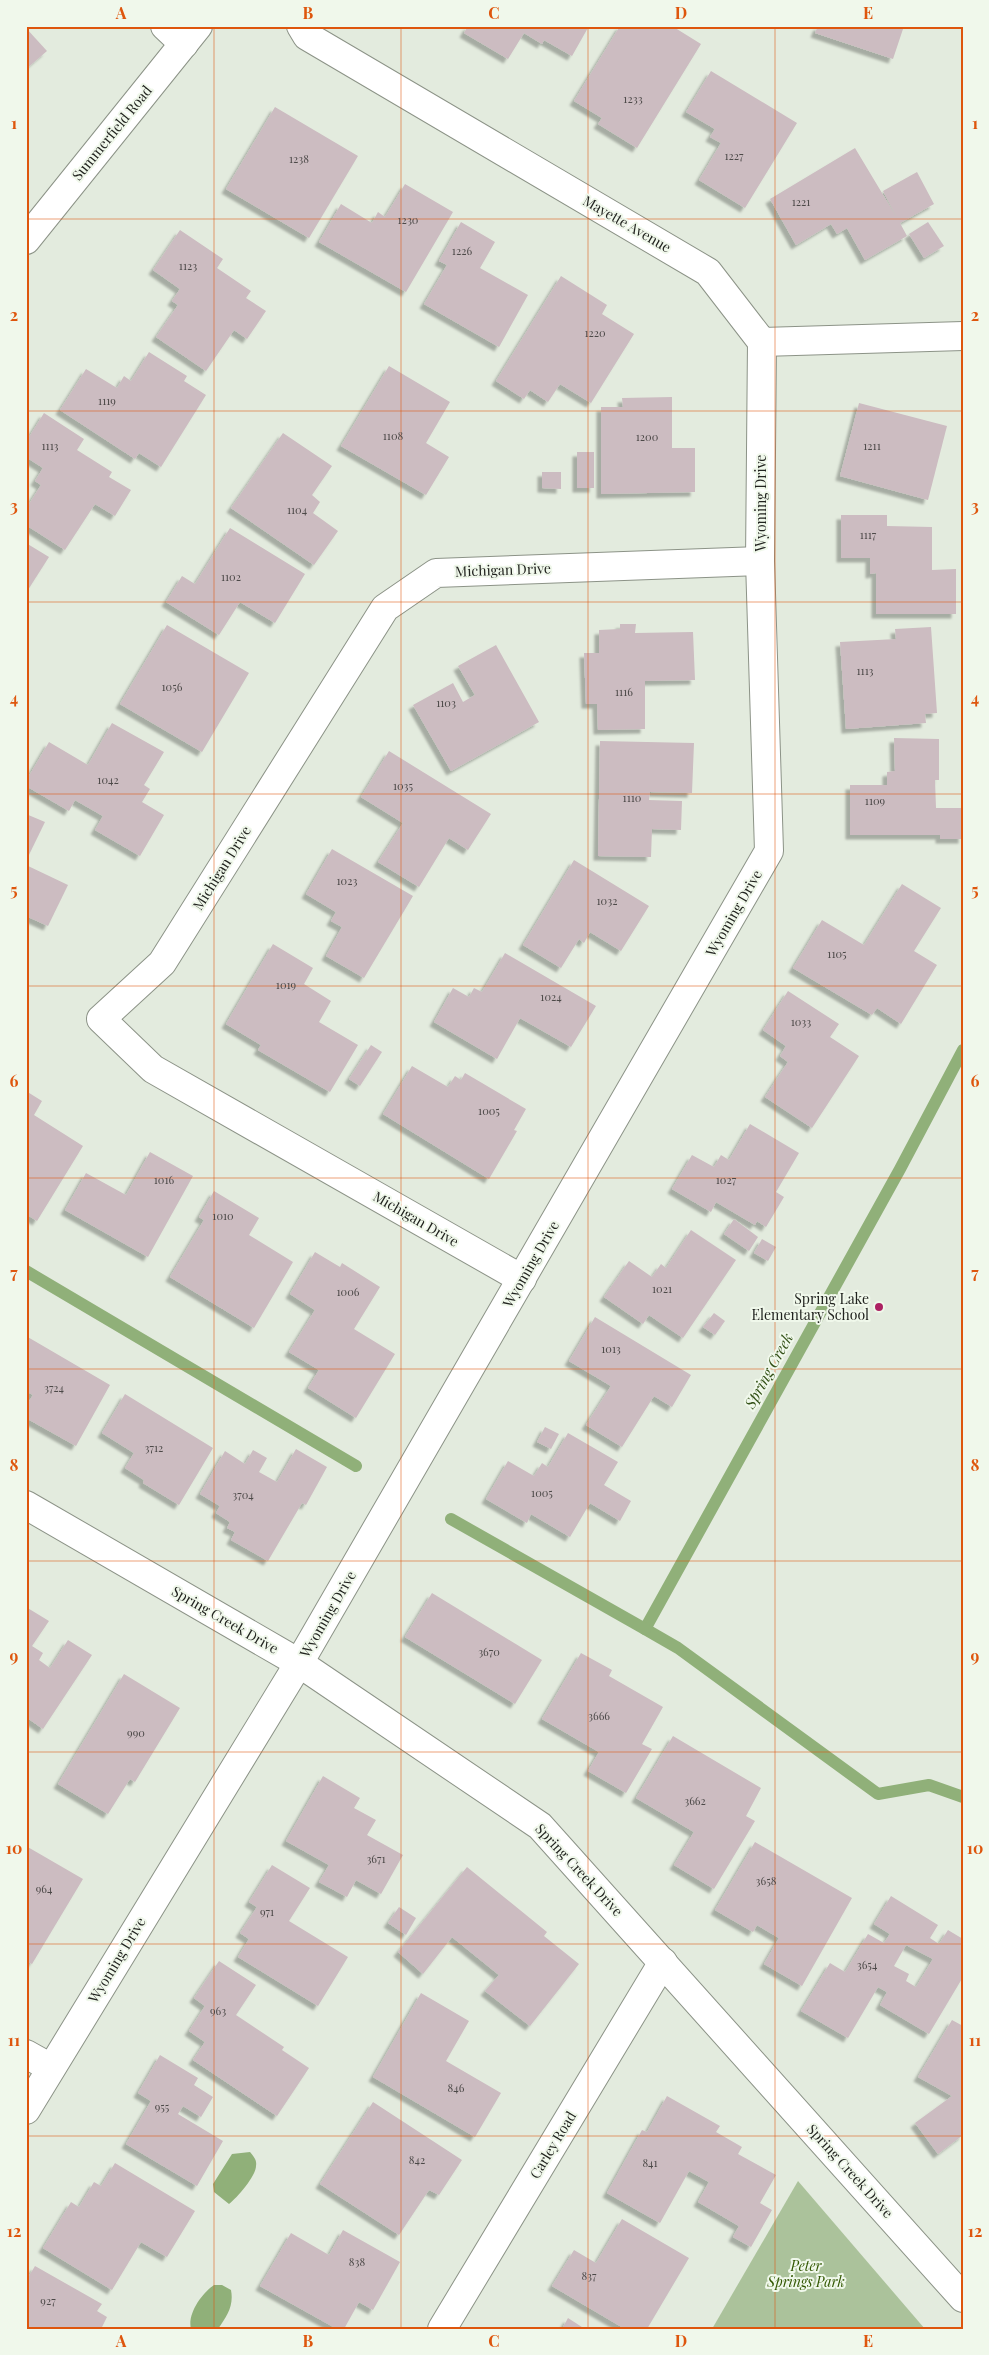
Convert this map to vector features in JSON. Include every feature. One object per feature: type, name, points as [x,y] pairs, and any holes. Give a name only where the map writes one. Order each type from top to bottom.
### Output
[{"type":"street","name":"Mayette Avenue","points":[[301,26],[307,36],[708,272],[762,342]]},
{"type":"street","name":"Summerfield Road","points":[[26,240],[182,32]]},
{"type":"street","points":[[762,342],[963,336]]},
{"type":"street","name":"Wyoming Drive","points":[[26,2110],[299,1663],[770,851],[760,561],[762,342]]},
{"type":"street","name":"Michigan Drive","points":[[522,1279],[153,1069],[101,1019],[162,963],[385,608],[436,573],[760,561]]},
{"type":"street","name":"Spring Creek Drive","points":[[26,1505],[299,1663],[540,1826],[963,2298]]},
{"type":"street","name":"Carley Road","points":[[442,2329],[663,1962]]},
{"type":"street","points":[[26,2054],[51,2068]]},
{"type":"green space","name":"Peter Springs Park","points":[[798,2181],[925,2329],[712,2329]]},
{"type":"shaded area","points":[[250,2152],[256,2160],[253,2175],[246,2187],[229,2204],[214,2192],[213,2184],[232,2154]]},
{"type":"shaded area","points":[[214,2285],[222,2285],[231,2290],[232,2301],[227,2315],[218,2329],[191,2329],[191,2317],[196,2304]]},
{"type":"building","points":[[468,26],[589,26],[572,56],[544,40],[542,44],[524,33],[508,59],[464,33]]},
{"type":"building","points":[[620,26],[672,26],[701,44],[637,148],[598,124],[602,118],[574,101]]},
{"type":"building","points":[[818,26],[904,26],[893,59],[815,33]]},
{"type":"building","points":[[26,28],[47,51],[26,69]]},
{"type":"building","points":[[711,71],[797,123],[745,208],[699,180],[721,143],[710,137],[715,129],[686,112]]},
{"type":"building","points":[[275,107],[358,156],[309,238],[226,189]]},
{"type":"building","points":[[855,148],[897,218],[883,191],[917,172],[934,204],[900,223],[907,236],[865,260],[847,228],[837,234],[831,224],[796,245],[770,199]]},
{"type":"building","points":[[405,184],[453,212],[406,292],[319,242],[341,204],[372,223],[378,212],[385,217]]},
{"type":"building","points":[[461,222],[495,242],[480,268],[528,295],[499,347],[424,304],[447,265],[439,261]]},
{"type":"building","points":[[928,222],[944,246],[924,258],[909,234]]},
{"type":"building","points":[[180,230],[223,259],[217,268],[251,291],[246,298],[266,311],[247,339],[234,330],[206,371],[156,337],[178,305],[172,301],[180,289],[153,270]]},
{"type":"building","points":[[561,276],[607,305],[602,314],[634,334],[591,403],[560,384],[548,402],[530,390],[524,399],[496,381]]},
{"type":"building","points":[[149,352],[187,376],[184,381],[206,395],[161,467],[139,453],[135,459],[60,410],[86,369],[117,388],[124,376],[131,381]]},
{"type":"building","points":[[389,366],[450,402],[426,443],[449,457],[426,495],[341,446]]},
{"type":"building","points":[[672,397],[672,448],[695,448],[695,492],[601,494],[601,407],[623,407],[622,398]]},
{"type":"building","points":[[859,403],[947,426],[928,500],[840,476]]},
{"type":"building","points":[[44,413],[84,439],[77,450],[112,472],[109,477],[131,490],[115,516],[95,504],[65,550],[26,525],[26,509],[41,485],[35,481],[43,468],[26,457],[26,442]]},
{"type":"building","points":[[283,433],[332,466],[312,495],[320,502],[313,513],[338,531],[314,565],[231,508]]},
{"type":"building","points":[[577,452],[594,452],[594,488],[577,488]]},
{"type":"building","points":[[542,472],[561,472],[561,489],[542,488]]},
{"type":"building","points":[[841,515],[887,515],[887,526],[932,527],[932,570],[956,569],[956,614],[876,614],[876,573],[870,574],[870,558],[841,558]]},
{"type":"building","points":[[230,528],[305,574],[275,623],[240,602],[219,635],[166,602],[182,576],[195,584]]},
{"type":"building","points":[[26,543],[49,557],[26,593]]},
{"type":"building","points":[[620,624],[636,624],[635,633],[693,632],[695,680],[645,681],[645,729],[598,730],[597,704],[586,704],[584,653],[599,653],[599,630],[620,629]]},
{"type":"building","points":[[167,625],[249,673],[202,752],[120,704]]},
{"type":"building","points":[[931,627],[937,713],[925,714],[926,723],[846,729],[840,642],[896,639],[895,629]]},
{"type":"building","points":[[496,645],[539,722],[451,771],[413,705],[453,683],[463,702],[475,695],[458,666]]},
{"type":"building","points":[[112,723],[164,752],[144,785],[150,789],[142,802],[164,815],[140,856],[95,830],[103,816],[75,800],[69,811],[26,786],[26,781],[49,742],[88,765]]},
{"type":"building","points":[[894,738],[939,739],[939,780],[935,780],[936,808],[963,808],[963,839],[940,839],[940,835],[850,835],[850,785],[887,785],[887,772],[895,771]]},
{"type":"building","points":[[600,741],[694,743],[692,793],[650,792],[649,800],[682,801],[681,830],[652,829],[651,857],[598,856]]},
{"type":"building","points":[[389,751],[491,814],[468,850],[449,838],[419,887],[378,862],[403,823],[361,797]]},
{"type":"building","points":[[26,814],[45,822],[26,861]]},
{"type":"building","points":[[332,849],[413,896],[364,978],[326,956],[342,927],[331,921],[336,912],[306,894]]},
{"type":"building","points":[[574,860],[649,906],[621,951],[590,932],[584,943],[579,939],[561,968],[523,945]]},
{"type":"building","points":[[26,865],[68,885],[48,926],[26,916]]},
{"type":"building","points":[[902,884],[941,908],[914,951],[937,965],[901,1024],[877,1008],[872,1015],[793,968],[822,920],[864,945]]},
{"type":"building","points":[[273,944],[313,968],[304,984],[331,1001],[319,1022],[358,1045],[330,1092],[258,1050],[261,1045],[226,1024]]},
{"type":"building","points":[[505,953],[596,1006],[571,1047],[520,1018],[497,1059],[434,1022],[453,988],[469,997],[474,988],[482,992]]},
{"type":"building","points":[[788,991],[839,1024],[830,1037],[859,1056],[812,1128],[765,1097],[788,1062],[780,1056],[786,1046],[763,1030]]},
{"type":"building","points":[[371,1045],[382,1052],[360,1086],[349,1079]]},
{"type":"building","points":[[412,1066],[448,1087],[455,1076],[461,1080],[465,1073],[526,1109],[514,1130],[517,1131],[489,1179],[383,1114]]},
{"type":"building","points":[[26,1091],[42,1101],[34,1115],[83,1146],[37,1221],[26,1214]]},
{"type":"building","points":[[750,1124],[799,1153],[776,1192],[784,1197],[766,1227],[757,1221],[755,1225],[716,1202],[711,1212],[672,1189],[692,1155],[714,1167],[721,1155],[729,1160]]},
{"type":"building","points":[[150,1152],[193,1176],[148,1257],[65,1210],[86,1173],[126,1195]]},
{"type":"building","points":[[214,1191],[259,1218],[249,1235],[293,1262],[254,1328],[170,1277],[204,1220],[199,1217]]},
{"type":"building","points":[[734,1219],[758,1237],[749,1251],[724,1234]]},
{"type":"building","points":[[691,1230],[736,1260],[683,1338],[649,1315],[643,1324],[604,1297],[629,1261],[652,1277],[661,1264],[666,1268]]},
{"type":"building","points":[[762,1239],[776,1247],[768,1261],[754,1253]]},
{"type":"building","points":[[315,1252],[340,1267],[342,1263],[380,1287],[354,1329],[395,1354],[356,1418],[308,1388],[319,1370],[289,1352],[315,1310],[290,1294]]},
{"type":"building","points":[[714,1313],[725,1321],[715,1335],[703,1327]]},
{"type":"building","points":[[595,1317],[691,1375],[672,1407],[654,1396],[622,1447],[586,1425],[611,1386],[569,1361]]},
{"type":"building","points":[[26,1336],[110,1385],[76,1446],[26,1418],[26,1406],[33,1395],[26,1391]]},
{"type":"building","points":[[125,1394],[213,1448],[179,1505],[143,1483],[144,1480],[125,1468],[134,1453],[102,1433]]},
{"type":"building","points":[[545,1427],[559,1434],[551,1449],[537,1442]]},
{"type":"building","points":[[568,1433],[618,1462],[604,1485],[631,1501],[620,1521],[590,1503],[570,1537],[531,1514],[527,1523],[486,1499],[508,1461],[534,1476],[542,1463],[548,1467]]},
{"type":"building","points":[[296,1449],[327,1467],[306,1505],[302,1503],[268,1561],[231,1540],[235,1532],[227,1528],[230,1522],[216,1513],[220,1506],[200,1494],[225,1451],[245,1464],[253,1450],[267,1458],[259,1472],[277,1482]]},
{"type":"building","points":[[432,1593],[542,1660],[515,1704],[405,1637]]},
{"type":"building","points":[[26,1607],[49,1621],[32,1646],[43,1653],[39,1660],[50,1668],[68,1640],[92,1655],[43,1729],[26,1717]]},
{"type":"building","points":[[581,1653],[612,1670],[609,1676],[663,1707],[642,1744],[652,1749],[626,1793],[588,1771],[599,1752],[542,1719]]},
{"type":"building","points":[[124,1674],[180,1708],[135,1782],[130,1779],[108,1814],[58,1784]]},
{"type":"building","points":[[673,1736],[761,1788],[746,1816],[755,1821],[714,1889],[674,1865],[694,1832],[636,1798]]},
{"type":"building","points":[[323,1776],[360,1798],[354,1808],[376,1820],[367,1835],[403,1855],[381,1894],[356,1880],[347,1897],[319,1882],[329,1865],[286,1841]]},
{"type":"building","points":[[755,1842],[852,1898],[802,1986],[764,1964],[779,1938],[757,1925],[753,1932],[715,1910]]},
{"type":"building","points":[[26,1846],[83,1879],[32,1964],[26,1961]]},
{"type":"building","points":[[272,1865],[310,1888],[289,1921],[348,1957],[318,2006],[238,1957],[249,1939],[240,1933],[257,1907],[249,1902]]},
{"type":"building","points":[[467,1867],[547,1932],[544,1936],[579,1964],[530,2026],[485,1991],[499,1975],[452,1937],[423,1974],[398,1952]]},
{"type":"building","points":[[891,1896],[938,1925],[930,1938],[939,1944],[948,1930],[963,1939],[963,1977],[929,2034],[880,2005],[887,1992],[878,1987],[848,2038],[801,2011],[830,1963],[845,1972],[868,1934],[884,1943],[890,1934],[874,1924]],"holes":[[[906,1945],[933,1959],[916,1987],[906,1981],[909,1974],[894,1966]]]},
{"type":"building","points":[[399,1907],[416,1918],[406,1935],[388,1923]]},
{"type":"building","points":[[219,1961],[256,1985],[236,2015],[284,2047],[282,2050],[309,2068],[277,2116],[193,2060],[205,2042],[189,2031],[205,2006],[194,1998]]},
{"type":"building","points":[[421,1993],[469,2021],[446,2061],[501,2093],[475,2137],[373,2077]]},
{"type":"building","points":[[952,2020],[963,2026],[963,2135],[938,2154],[915,2123],[952,2096],[918,2077]]},
{"type":"building","points":[[160,2055],[198,2078],[194,2085],[213,2097],[201,2117],[183,2106],[178,2114],[223,2141],[197,2186],[126,2144],[151,2101],[138,2093]]},
{"type":"building","points":[[667,2096],[720,2126],[716,2132],[742,2147],[738,2154],[776,2175],[760,2203],[772,2210],[751,2247],[733,2237],[739,2226],[698,2202],[709,2182],[689,2171],[660,2223],[607,2193],[642,2130],[647,2132]]},
{"type":"building","points":[[373,2102],[462,2160],[439,2195],[429,2190],[399,2235],[320,2184]]},
{"type":"building","points":[[115,2163],[195,2211],[167,2257],[141,2242],[112,2290],[43,2248],[71,2202],[79,2207],[94,2182],[101,2186]]},
{"type":"building","points":[[622,2219],[689,2258],[647,2329],[625,2329],[552,2286],[574,2250],[596,2263]]},
{"type":"building","points":[[343,2230],[400,2262],[373,2310],[359,2302],[344,2329],[337,2329],[260,2286],[291,2233],[329,2255]]},
{"type":"building","points":[[35,2266],[102,2304],[97,2311],[107,2317],[101,2329],[26,2329],[26,2281]]},
{"type":"building","points":[[568,2318],[585,2329],[562,2329]]},
{"type":"waterway","name":"Spring Creek","points":[[963,1050],[900,1169],[645,1629],[678,1648],[878,1794],[929,1785],[963,1797]]},
{"type":"waterway","points":[[26,1271],[356,1466]]},
{"type":"waterway","name":"Spring Creek","points":[[451,1519],[645,1629]]},
{"type":"place","name":"Spring Lake Elementary School","points":[[879,1307]]}]
